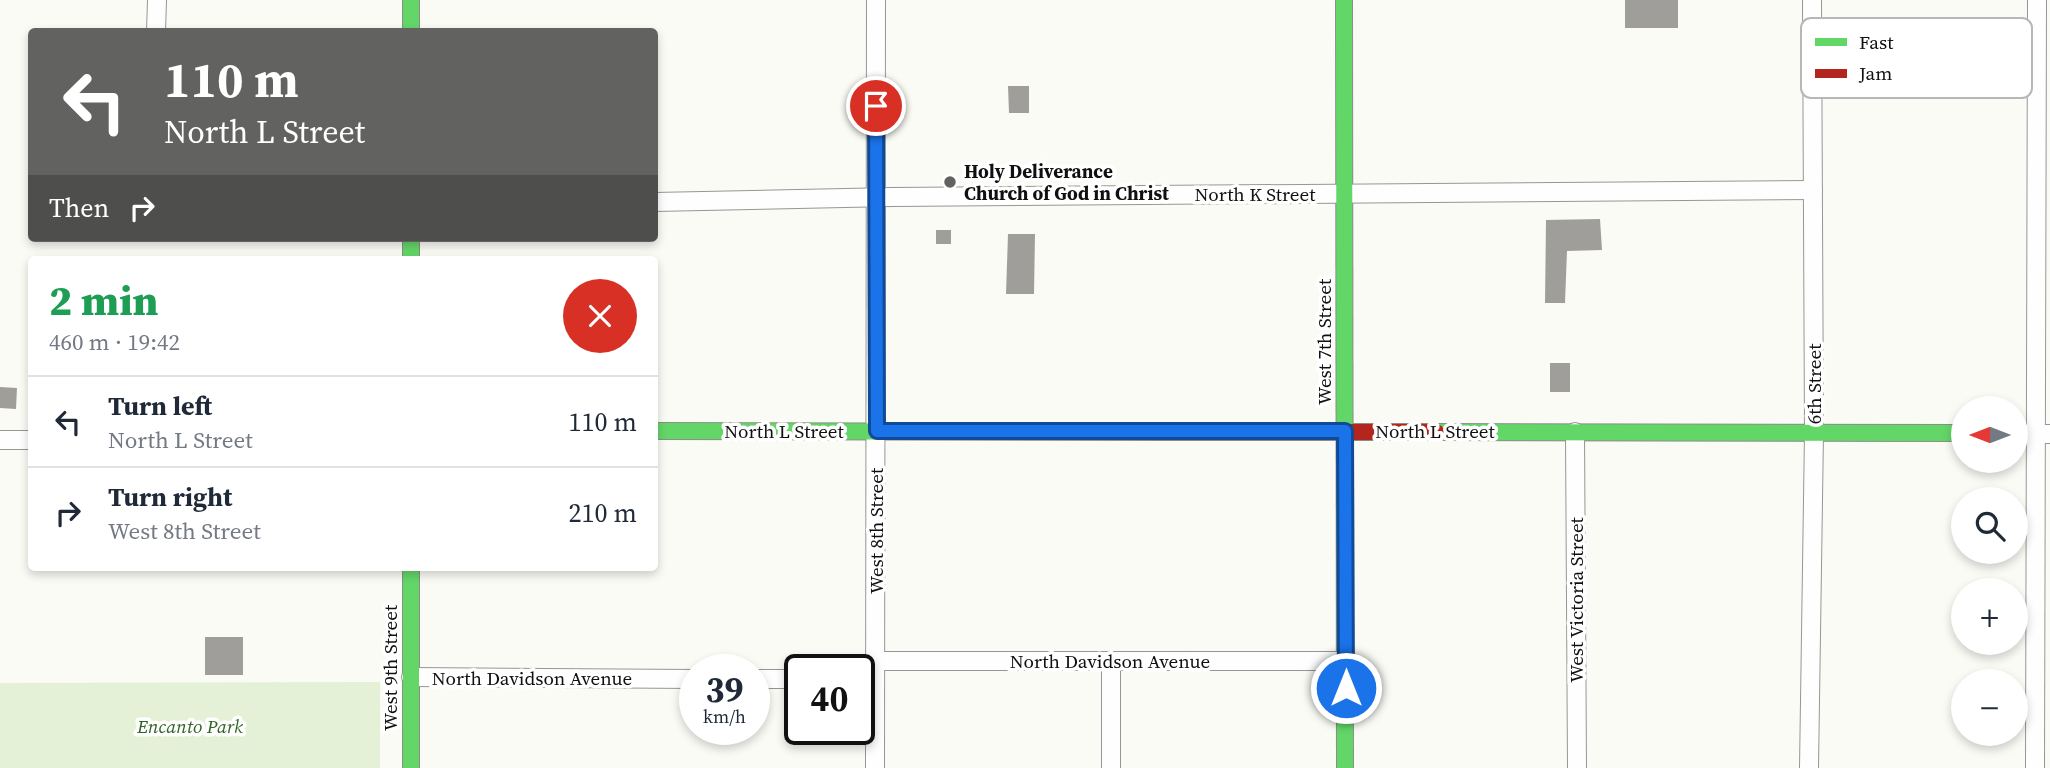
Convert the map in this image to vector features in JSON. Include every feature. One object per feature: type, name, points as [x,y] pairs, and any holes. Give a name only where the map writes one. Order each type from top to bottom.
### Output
[{"type":"street","points":[[156,28],[157,0]]},
{"type":"street","points":[[411,0],[411,28]]},
{"type":"street","name":"West 8th Street","points":[[871,654],[877,431],[876,0]]},
{"type":"street","name":"West 7th Street","points":[[1344,0],[1345,768]]},
{"type":"street","name":"6th Street","points":[[1812,0],[1812,18]]},
{"type":"street","points":[[2035,768],[2043,434],[2037,0]]},
{"type":"street","name":"6th Street","points":[[1809,768],[1814,433],[1813,98]]},
{"type":"street","name":"North K Street","points":[[658,202],[876,197],[1813,190]]},
{"type":"street","name":"North L Street","points":[[658,431],[1951,433]]},
{"type":"street","name":"West Victoria Street","points":[[1575,432],[1577,768]]},
{"type":"street","points":[[0,440],[28,440]]},
{"type":"street","name":"West 9th Street","points":[[411,571],[411,768]]},
{"type":"street","points":[[1111,662],[1111,768]]},
{"type":"street","name":"North Davidson Avenue","points":[[875,673],[1111,662],[1346,662]]},
{"type":"street","name":"North Davidson Avenue","points":[[411,677],[679,678]]},
{"type":"street","name":"West 8th Street","points":[[874,745],[875,768]]},
{"type":"green space","name":"Encanto Park","points":[[380,682],[380,768],[0,768],[0,683]]},
{"type":"building","points":[[1625,0],[1678,0],[1678,28],[1625,28]]},
{"type":"building","points":[[1008,86],[1029,86],[1029,113],[1009,113]]},
{"type":"building","points":[[1600,219],[1602,250],[1567,251],[1565,303],[1545,303],[1546,220]]},
{"type":"building","points":[[936,230],[951,230],[951,244],[936,244]]},
{"type":"building","points":[[1008,234],[1035,234],[1034,294],[1006,294]]},
{"type":"building","points":[[1550,363],[1570,363],[1570,392],[1550,392]]},
{"type":"building","points":[[0,387],[17,388],[16,409],[0,408]]},
{"type":"building","points":[[205,637],[243,637],[243,675],[205,675]]},
{"type":"traffic: fast","points":[[411,0],[411,28]]},
{"type":"traffic: fast","points":[[1344,0],[1345,768]]},
{"type":"traffic: fast","points":[[411,242],[411,256]]},
{"type":"traffic: fast","points":[[658,431],[1173,432]]},
{"type":"traffic: fast","points":[[1436,432],[1951,433]]},
{"type":"traffic: fast","points":[[411,571],[411,768]]},
{"type":"traffic: jam","points":[[1173,432],[1436,432]]},
{"type":"place","name":"Holy Deliverance Church of God in Christ","points":[[950,182]]},
{"type":"route","points":[[876,106],[877,431],[1345,431],[1346,688]]}]
